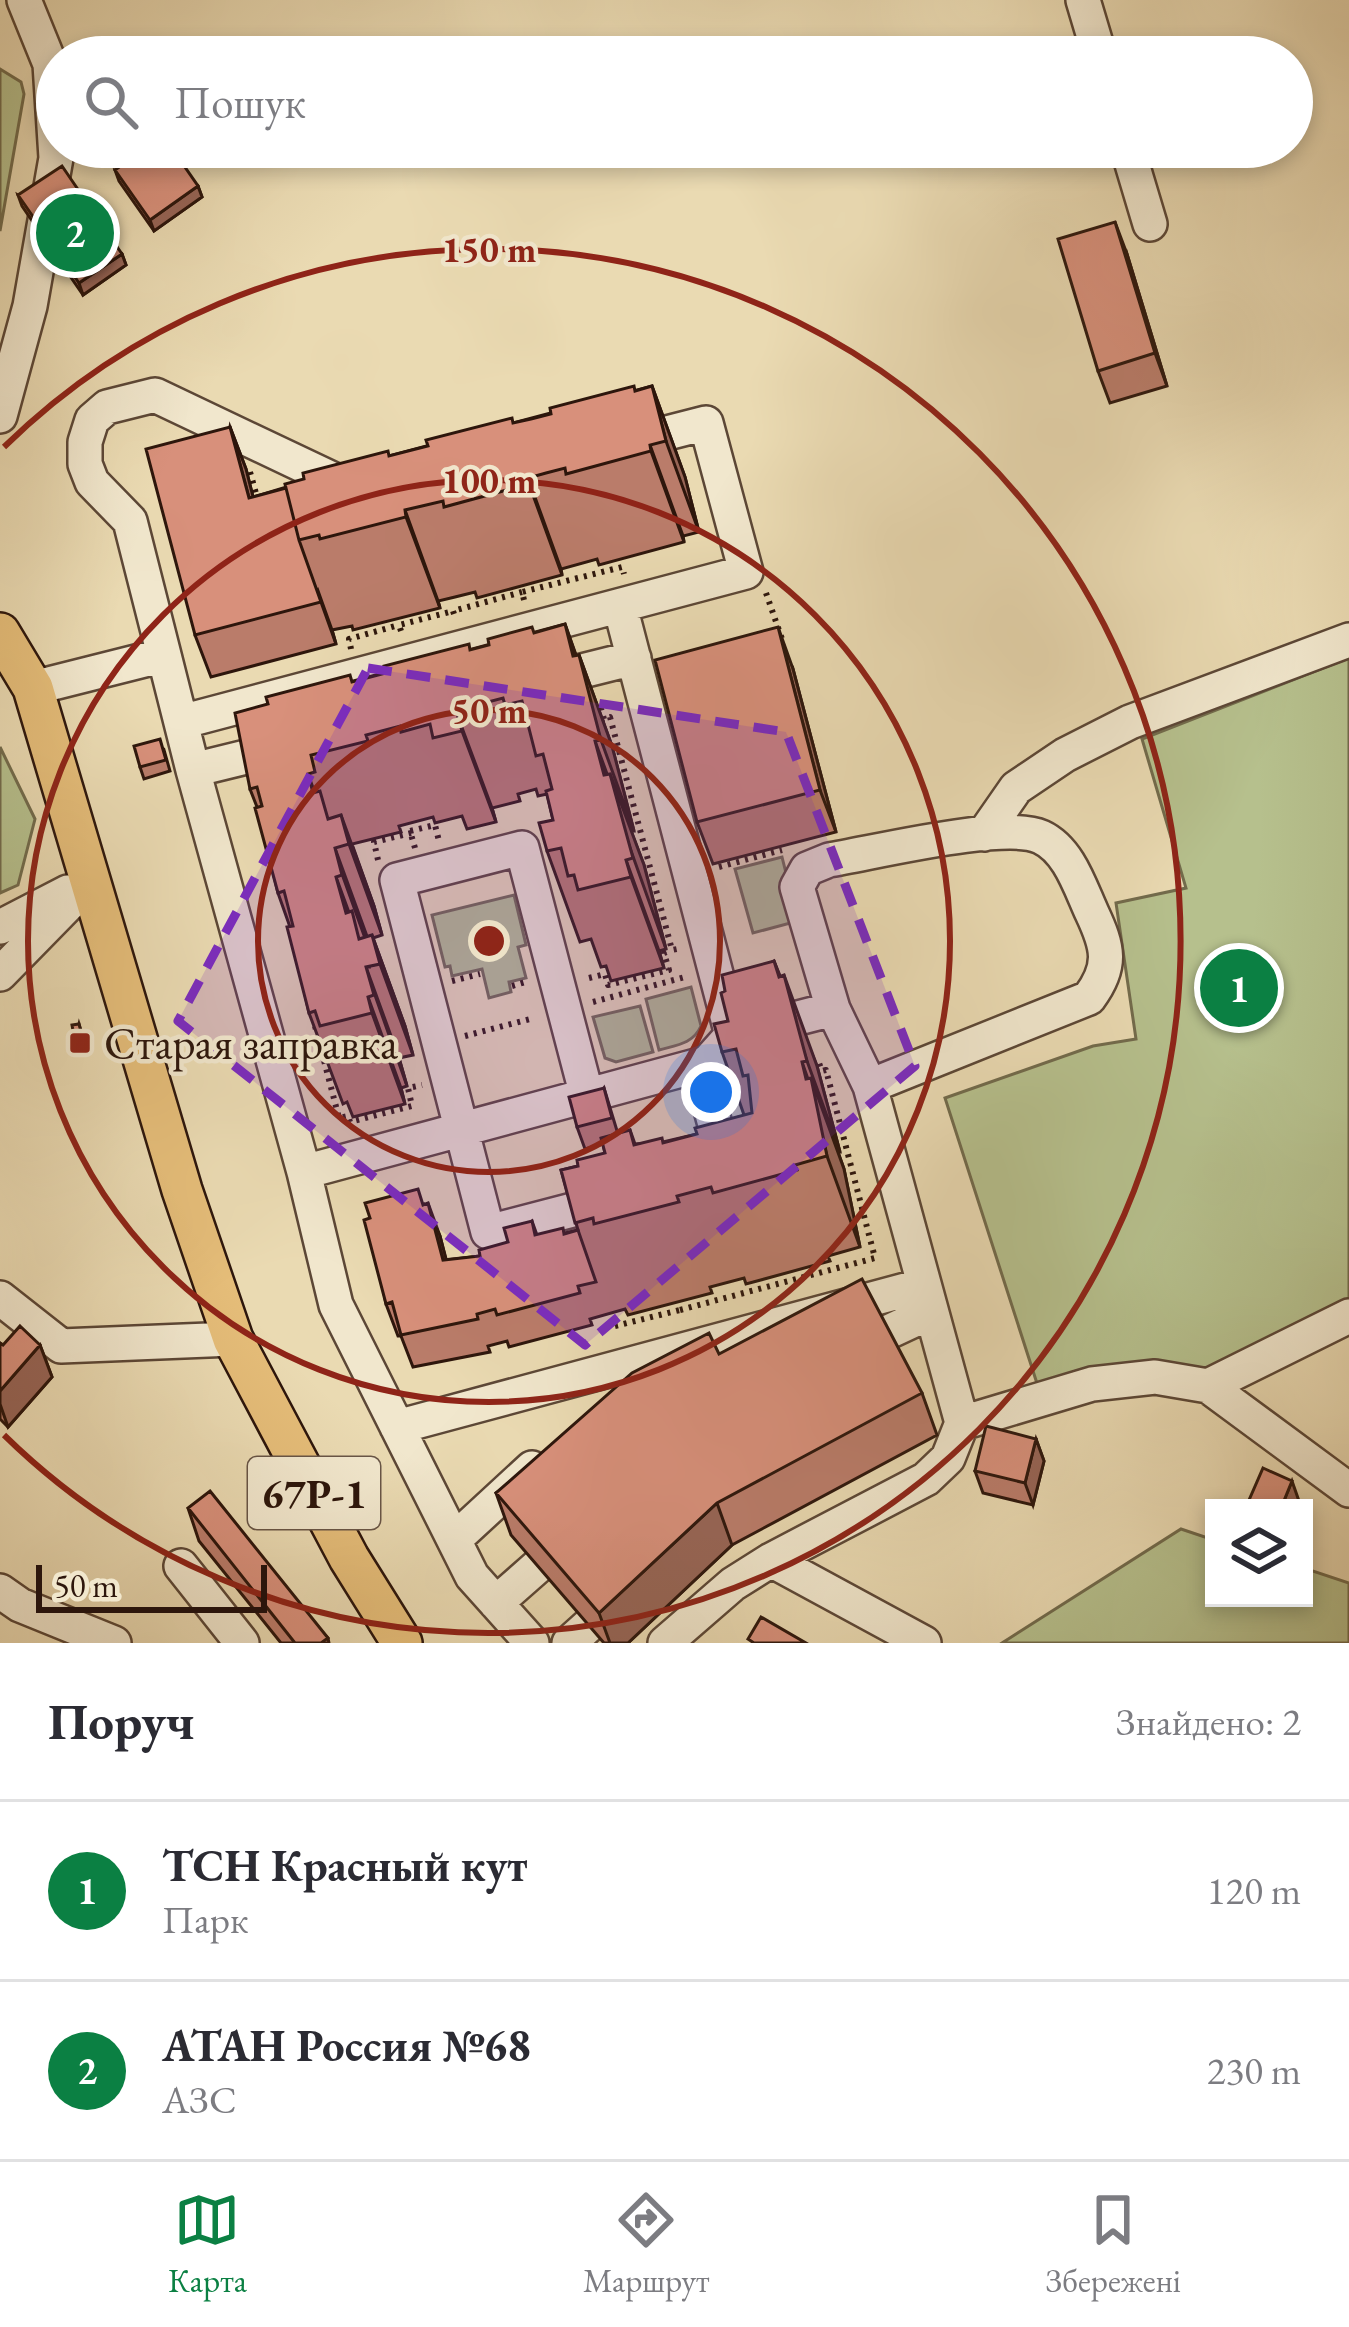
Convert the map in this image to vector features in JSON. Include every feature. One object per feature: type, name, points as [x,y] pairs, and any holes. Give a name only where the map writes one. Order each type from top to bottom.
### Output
[{"type":"main road","name":"67Р-1","points":[[0,633],[33,688],[182,1190],[233,1339],[349,1558],[402,1643]]},
{"type":"street","points":[[24,0],[39,36]]},
{"type":"street","points":[[1083,0],[1094,36]]},
{"type":"street","points":[[0,416],[30,306],[54,168]]},
{"type":"street","points":[[1133,168],[1150,224]]},
{"type":"street","points":[[302,464],[326,510],[386,504],[302,464],[155,395],[107,407],[92,420],[85,442],[85,464],[92,482],[130,521],[336,1304],[472,1576],[532,1643]]},
{"type":"street","points":[[181,722],[622,591],[746,572],[706,423],[594,452]]},
{"type":"street","points":[[622,591],[690,825],[690,874],[732,1034]]},
{"type":"street","points":[[984,835],[1016,788],[1065,755],[1130,722],[1349,640]]},
{"type":"street","points":[[33,688],[164,656]]},
{"type":"street","points":[[509,690],[596,667],[645,672]]},
{"type":"street","points":[[193,770],[318,739]]},
{"type":"street","points":[[870,1086],[1089,998],[1105,976],[1105,940],[1070,863],[1043,838],[1017,832],[984,835],[829,860],[807,869],[797,887],[832,1009],[870,1086],[928,1299],[938,1392],[962,1423]]},
{"type":"street","points":[[587,1096],[522,848],[397,880],[488,1232],[654,1189]]},
{"type":"street","points":[[0,927],[92,880]]},
{"type":"street","points":[[0,974],[92,880]]},
{"type":"street","points":[[304,1172],[707,1063],[732,1034],[832,1009]]},
{"type":"street","points":[[694,1179],[727,1170],[699,1065]]},
{"type":"street","points":[[0,1298],[61,1346],[233,1339]]},
{"type":"street","points":[[397,1427],[652,1359],[928,1299]]},
{"type":"street","points":[[884,1334],[928,1299]]},
{"type":"street","points":[[1208,1386],[1349,1316]]},
{"type":"street","points":[[602,1404],[652,1359]]},
{"type":"street","points":[[962,1423],[1092,1384],[1155,1377],[1208,1386],[1349,1490]]},
{"type":"street","points":[[665,1643],[705,1606],[771,1560],[926,1479],[949,1458],[962,1423]]},
{"type":"street","points":[[454,1540],[553,1450]]},
{"type":"street","points":[[771,1560],[924,1643]]},
{"type":"street","points":[[496,1603],[538,1566]]},
{"type":"street","points":[[181,1567],[242,1643]]},
{"type":"street","points":[[0,1591],[20,1605],[114,1643]]},
{"type":"path","points":[[248,462],[257,496]]},
{"type":"path","points":[[596,667],[600,705]]},
{"type":"path","points":[[380,866],[374,842],[435,825],[442,850]]},
{"type":"path","points":[[411,833],[417,857],[428,854]]},
{"type":"path","points":[[690,874],[793,847]]},
{"type":"path","points":[[573,981],[605,974],[608,985],[669,970],[664,952],[672,950]]},
{"type":"path","points":[[615,1326],[875,1258],[826,1070],[814,1064],[810,1048]]},
{"type":"path","points":[[680,1310],[684,1324]]},
{"type":"highlighted area","points":[[368,668],[786,732],[915,1066],[585,1345],[178,1021]]},
{"type":"green space","points":[[0,69],[21,82],[24,94],[0,231]]},
{"type":"green space","points":[[1349,658],[1349,1318],[1251,1364],[1043,1402],[945,1098],[1093,1046],[1136,1039],[1116,903],[1186,888],[1142,739]]},
{"type":"green space","points":[[0,747],[35,819],[18,885],[0,893]]},
{"type":"green space","points":[[782,857],[798,921],[753,933],[735,869]]},
{"type":"green space","points":[[514,895],[526,945],[518,947],[526,978],[509,982],[511,992],[489,998],[482,969],[452,976],[450,966],[445,967],[432,915]]},
{"type":"green space","points":[[691,987],[701,1026],[698,1032],[659,1050],[646,999]]},
{"type":"green space","points":[[640,1006],[653,1052],[616,1062],[605,1058],[593,1017]]},
{"type":"green space","points":[[1181,1529],[1205,1537],[1205,1607],[1313,1607],[1313,1571],[1349,1583],[1349,1643],[1002,1643]]},
{"type":"building","points":[[63,168],[122,254],[79,283],[18,195]]},
{"type":"building","points":[[186,168],[198,186],[150,220],[115,170]]},
{"type":"building","points":[[1115,222],[1155,353],[1098,371],[1058,239]]},
{"type":"building","points":[[634,386],[635,391],[652,386],[666,441],[650,445],[651,451],[566,474],[565,468],[528,478],[529,484],[444,507],[443,501],[405,510],[406,517],[299,540],[285,484],[304,479],[303,473],[428,446],[426,440],[512,418],[513,423],[551,414],[550,408]]},
{"type":"building","points":[[230,427],[249,498],[286,488],[321,602],[195,635],[146,449]]},
{"type":"building","points":[[565,624],[573,656],[579,655],[601,740],[595,741],[604,775],[610,774],[633,858],[626,860],[631,877],[578,890],[574,875],[568,876],[561,848],[547,851],[539,823],[553,820],[546,791],[552,789],[543,754],[536,756],[522,701],[505,705],[503,698],[484,703],[486,710],[458,717],[462,731],[433,738],[430,724],[401,732],[400,726],[366,735],[368,741],[311,755],[315,772],[308,774],[313,793],[320,791],[328,819],[341,815],[349,844],[335,848],[342,875],[336,877],[346,913],[352,911],[359,939],[372,935],[380,964],[366,967],[374,995],[368,997],[372,1013],[320,1026],[315,1011],[309,1013],[287,927],[293,926],[284,891],[278,893],[255,808],[262,806],[257,787],[250,789],[235,713],[268,704],[266,697],[350,675],[352,682],[386,673],[384,666],[469,644],[470,650],[489,645],[488,639],[532,627],[534,633]]},
{"type":"building","points":[[778,627],[820,790],[697,822],[655,660]]},
{"type":"building","points":[[160,739],[166,760],[140,767],[134,746]]},
{"type":"building","points":[[774,961],[779,977],[784,975],[827,1156],[795,1165],[797,1170],[713,1193],[711,1187],[677,1196],[679,1202],[594,1224],[593,1218],[575,1223],[561,1170],[605,1153],[601,1138],[630,1130],[634,1145],[662,1138],[663,1143],[697,1134],[695,1128],[752,1113],[748,1075],[743,1076],[736,1049],[722,1052],[714,1024],[728,1021],[722,975]]},
{"type":"building","points":[[79,1024],[83,1040],[75,1041],[72,1025]]},
{"type":"building","points":[[604,1088],[612,1118],[577,1127],[569,1097]]},
{"type":"building","points":[[418,1189],[423,1205],[428,1203],[443,1260],[480,1256],[479,1250],[508,1242],[504,1228],[532,1221],[535,1235],[563,1228],[564,1234],[578,1230],[596,1282],[578,1286],[580,1293],[497,1315],[495,1309],[477,1314],[478,1319],[401,1335],[392,1302],[386,1304],[364,1220],[370,1218],[365,1203]]},
{"type":"building","points":[[862,1279],[922,1393],[717,1503],[599,1613],[496,1493],[632,1373],[709,1333],[719,1354]]},
{"type":"building","points":[[20,1326],[40,1345],[0,1391],[0,1343]]},
{"type":"building","points":[[986,1426],[1036,1439],[1025,1483],[975,1471]]},
{"type":"building","points":[[1263,1468],[1292,1481],[1285,1499],[1249,1499]]},
{"type":"building","points":[[210,1491],[328,1638],[321,1643],[295,1643],[188,1508]]},
{"type":"building","points":[[761,1617],[806,1643],[754,1643],[748,1639]]},
{"type":"place","name":"АТАН Россия №68","points":[[75,233]]},
{"type":"place","name":"ТСН Красный кут","points":[[1239,988]]},
{"type":"place","name":"Старая заправка","points":[[80,1043]]}]
